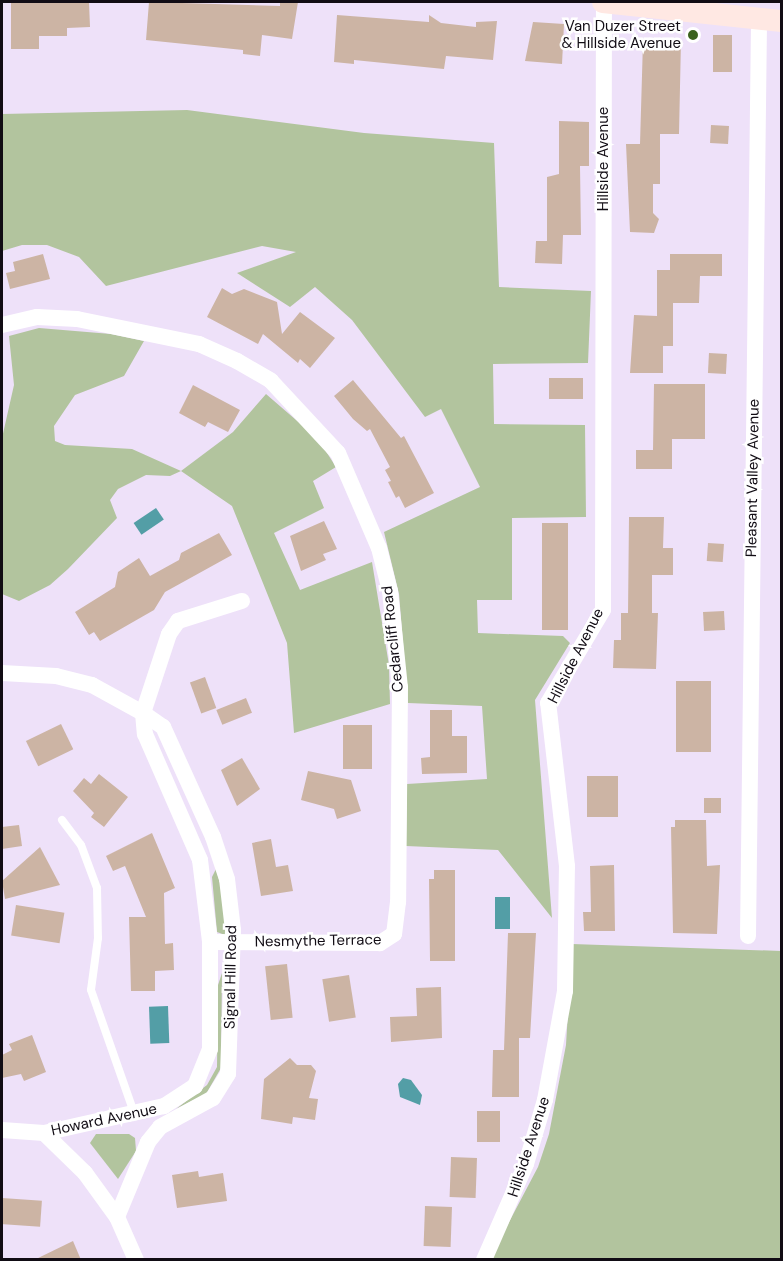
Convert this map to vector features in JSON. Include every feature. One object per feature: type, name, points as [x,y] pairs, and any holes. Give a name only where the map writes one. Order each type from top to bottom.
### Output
[{"type":"main road","points":[[604,2],[782,21]]},
{"type":"street","name":"Hillside Avenue","points":[[484,1260],[532,1143],[555,1058],[565,991],[567,866],[548,703],[603,610],[604,2]]},
{"type":"street","name":"Pleasant Valley Avenue","points":[[748,936],[759,20]]},
{"type":"street","name":"Cedarcliff Road","points":[[2,326],[37,317],[77,319],[199,344],[271,381],[310,418],[338,453],[379,548],[390,591],[400,687],[398,902],[394,934],[389,940]]},
{"type":"street","name":"Signal Hill Road","points":[[117,1217],[148,1142],[167,1114],[195,1086],[205,1069],[210,1043],[210,942],[199,857],[145,734],[143,713],[168,634],[178,621],[242,601]]},
{"type":"street","name":"Signal Hill Road","points":[[2,673],[56,676],[92,685],[143,713],[163,727],[218,850],[231,899],[228,1074],[213,1098],[167,1114]]},
{"type":"street","points":[[199,857],[218,850]]},
{"type":"street","name":"Nesmythe Terrace","points":[[210,942],[389,940]]},
{"type":"street","name":"Howard Avenue","points":[[2,1130],[44,1133],[134,1114],[167,1114]]},
{"type":"street","name":"Howard Avenue","points":[[44,1133],[85,1173],[117,1217],[136,1260]]},
{"type":"lane","points":[[62,819],[81,845],[97,888],[98,938],[91,990],[134,1114]]},
{"type":"shaded area","points":[[187,110],[364,133],[494,143],[499,287],[591,291],[588,363],[493,364],[494,424],[585,425],[586,517],[512,518],[512,600],[477,600],[478,633],[563,636],[570,643],[535,700],[552,918],[498,850],[406,846],[407,784],[487,779],[482,706],[408,703],[399,594],[384,532],[480,487],[441,409],[425,417],[352,320],[315,287],[290,307],[237,273],[296,252],[262,246],[106,286],[79,257],[47,245],[22,245],[2,251],[2,114]]},
{"type":"shaded area","points":[[39,328],[111,334],[144,341],[124,376],[75,395],[54,426],[55,441],[65,445],[132,449],[181,471],[170,476],[146,475],[118,489],[110,500],[117,518],[50,585],[19,601],[2,594],[2,438],[14,385],[9,336]]},
{"type":"shaded area","points":[[266,394],[318,439],[336,467],[313,481],[324,508],[274,533],[300,590],[372,562],[389,665],[390,704],[294,733],[287,643],[232,506],[181,471],[233,432]]},
{"type":"shaded area","points":[[156,508],[164,520],[141,535],[134,523]]},
{"type":"shaded area","points":[[216,869],[226,904],[225,935],[217,932],[212,877]]},
{"type":"shaded area","points":[[495,897],[510,897],[510,929],[495,929]]},
{"type":"shaded area","points":[[572,944],[781,951],[781,1259],[489,1260],[538,1167],[549,1134],[566,1045]]},
{"type":"shaded area","points":[[222,973],[221,1068],[206,1094],[176,1109],[207,1085],[217,1067],[218,985]]},
{"type":"shaded area","points":[[168,1006],[169,1043],[150,1044],[149,1007]]},
{"type":"shaded area","points":[[403,1078],[411,1080],[422,1095],[420,1105],[400,1097],[398,1084]]},
{"type":"shaded area","points":[[96,1134],[129,1134],[135,1138],[136,1151],[118,1179],[90,1143]]},
{"type":"building","points":[[89,2],[90,27],[67,28],[67,36],[39,36],[39,49],[11,49],[11,3]]},
{"type":"building","points":[[149,2],[280,6],[280,2],[298,2],[292,39],[262,35],[260,56],[243,54],[243,50],[146,40]]},
{"type":"building","points":[[337,15],[429,22],[429,15],[441,23],[476,27],[476,22],[497,21],[493,60],[446,56],[444,69],[354,60],[354,64],[334,62]]},
{"type":"building","points":[[533,22],[564,24],[562,64],[525,61]]},
{"type":"building","points":[[713,35],[732,35],[732,72],[713,72]]},
{"type":"building","points":[[681,40],[679,134],[660,134],[660,184],[653,184],[653,213],[659,219],[654,233],[630,232],[626,144],[640,144],[643,41]]},
{"type":"building","points":[[559,121],[589,122],[589,166],[580,166],[581,235],[563,235],[562,264],[535,263],[536,241],[547,241],[547,177],[559,174]]},
{"type":"building","points":[[711,125],[729,126],[728,144],[710,143]]},
{"type":"building","points":[[43,254],[50,279],[10,289],[6,273],[15,271],[13,262]]},
{"type":"building","points":[[670,254],[722,254],[722,276],[700,276],[699,303],[673,303],[673,346],[663,346],[663,373],[630,373],[634,315],[657,316],[657,270],[670,270]]},
{"type":"building","points":[[222,288],[232,294],[244,289],[277,302],[282,334],[300,312],[335,338],[310,368],[300,359],[298,363],[263,334],[258,344],[207,317]]},
{"type":"building","points":[[709,353],[727,354],[726,374],[708,373]]},
{"type":"building","points":[[549,378],[583,378],[583,399],[549,399]]},
{"type":"building","points":[[353,380],[401,438],[404,436],[434,493],[405,508],[399,496],[396,498],[385,470],[390,467],[370,429],[367,431],[353,419],[334,396]]},
{"type":"building","points":[[654,384],[705,384],[705,439],[672,439],[672,469],[636,469],[636,450],[653,450]]},
{"type":"building","points":[[193,385],[240,410],[228,432],[208,422],[205,427],[179,413]]},
{"type":"building","points":[[629,517],[664,517],[663,548],[673,548],[673,575],[652,575],[652,613],[658,613],[656,669],[613,668],[614,640],[621,640],[621,613],[628,613]]},
{"type":"building","points":[[324,521],[337,549],[323,554],[326,560],[301,571],[290,536]]},
{"type":"building","points":[[542,523],[568,523],[568,630],[542,630]]},
{"type":"building","points":[[219,533],[232,555],[165,592],[154,610],[100,641],[94,632],[89,635],[75,612],[115,587],[118,572],[139,558],[150,576],[179,560],[181,553]]},
{"type":"building","points":[[708,543],[724,544],[723,562],[707,561]]},
{"type":"building","points":[[724,611],[725,630],[704,631],[703,612]]},
{"type":"building","points":[[205,677],[216,708],[201,713],[190,682]]},
{"type":"building","points":[[676,681],[711,681],[711,752],[676,752]]},
{"type":"building","points":[[246,698],[252,713],[222,725],[216,710]]},
{"type":"building","points":[[430,710],[452,710],[452,736],[467,736],[467,773],[422,774],[421,758],[430,757]]},
{"type":"building","points":[[61,724],[73,749],[38,766],[26,741]]},
{"type":"building","points":[[343,725],[372,725],[372,769],[343,769]]},
{"type":"building","points":[[242,758],[260,789],[237,806],[221,770]]},
{"type":"building","points":[[308,771],[351,780],[361,811],[337,819],[334,809],[301,800]]},
{"type":"building","points":[[99,774],[128,797],[104,827],[91,817],[94,813],[73,791],[84,778],[91,784]]},
{"type":"building","points":[[587,776],[618,776],[618,817],[587,817]]},
{"type":"building","points":[[704,798],[721,798],[721,813],[704,813]]},
{"type":"building","points":[[675,820],[706,820],[707,866],[720,865],[717,934],[673,933],[671,827],[675,827]]},
{"type":"building","points":[[19,825],[22,846],[2,849],[2,827]]},
{"type":"building","points":[[152,833],[175,888],[164,893],[165,944],[173,943],[174,970],[155,971],[155,991],[131,991],[129,917],[146,917],[125,866],[113,871],[106,856]]},
{"type":"building","points":[[271,839],[276,867],[288,865],[293,891],[261,896],[252,843]]},
{"type":"building","points":[[40,847],[60,885],[5,899],[2,881]]},
{"type":"building","points":[[614,865],[615,931],[584,931],[583,912],[591,912],[590,866]]},
{"type":"building","points":[[434,870],[455,870],[455,961],[430,961],[429,879],[434,879]]},
{"type":"building","points":[[16,905],[64,913],[60,943],[11,936]]},
{"type":"building","points":[[508,933],[536,933],[530,1038],[519,1038],[519,1097],[492,1097],[493,1050],[504,1050]]},
{"type":"building","points":[[287,964],[293,1018],[271,1020],[265,966]]},
{"type":"building","points":[[349,975],[356,1017],[329,1022],[322,979]]},
{"type":"building","points":[[441,987],[442,1038],[391,1042],[390,1017],[417,1016],[416,988]]},
{"type":"building","points":[[32,1035],[46,1072],[24,1081],[21,1074],[2,1078],[2,1055],[12,1050],[9,1044]]},
{"type":"building","points":[[290,1058],[297,1065],[311,1065],[316,1071],[309,1098],[318,1099],[315,1120],[293,1117],[292,1124],[261,1119],[264,1079]]},
{"type":"building","points":[[477,1111],[500,1111],[500,1142],[477,1142]]},
{"type":"building","points":[[451,1157],[477,1158],[476,1198],[450,1197]]},
{"type":"building","points":[[198,1171],[199,1177],[223,1173],[227,1201],[177,1208],[172,1175]]},
{"type":"building","points":[[2,1198],[42,1201],[40,1227],[2,1224]]},
{"type":"building","points":[[425,1206],[452,1207],[451,1247],[424,1246]]},
{"type":"building","points":[[73,1241],[81,1260],[34,1260]]},
{"type":"place","name":"Van Duzer Street & Hillside Avenue","points":[[693,35]]}]
